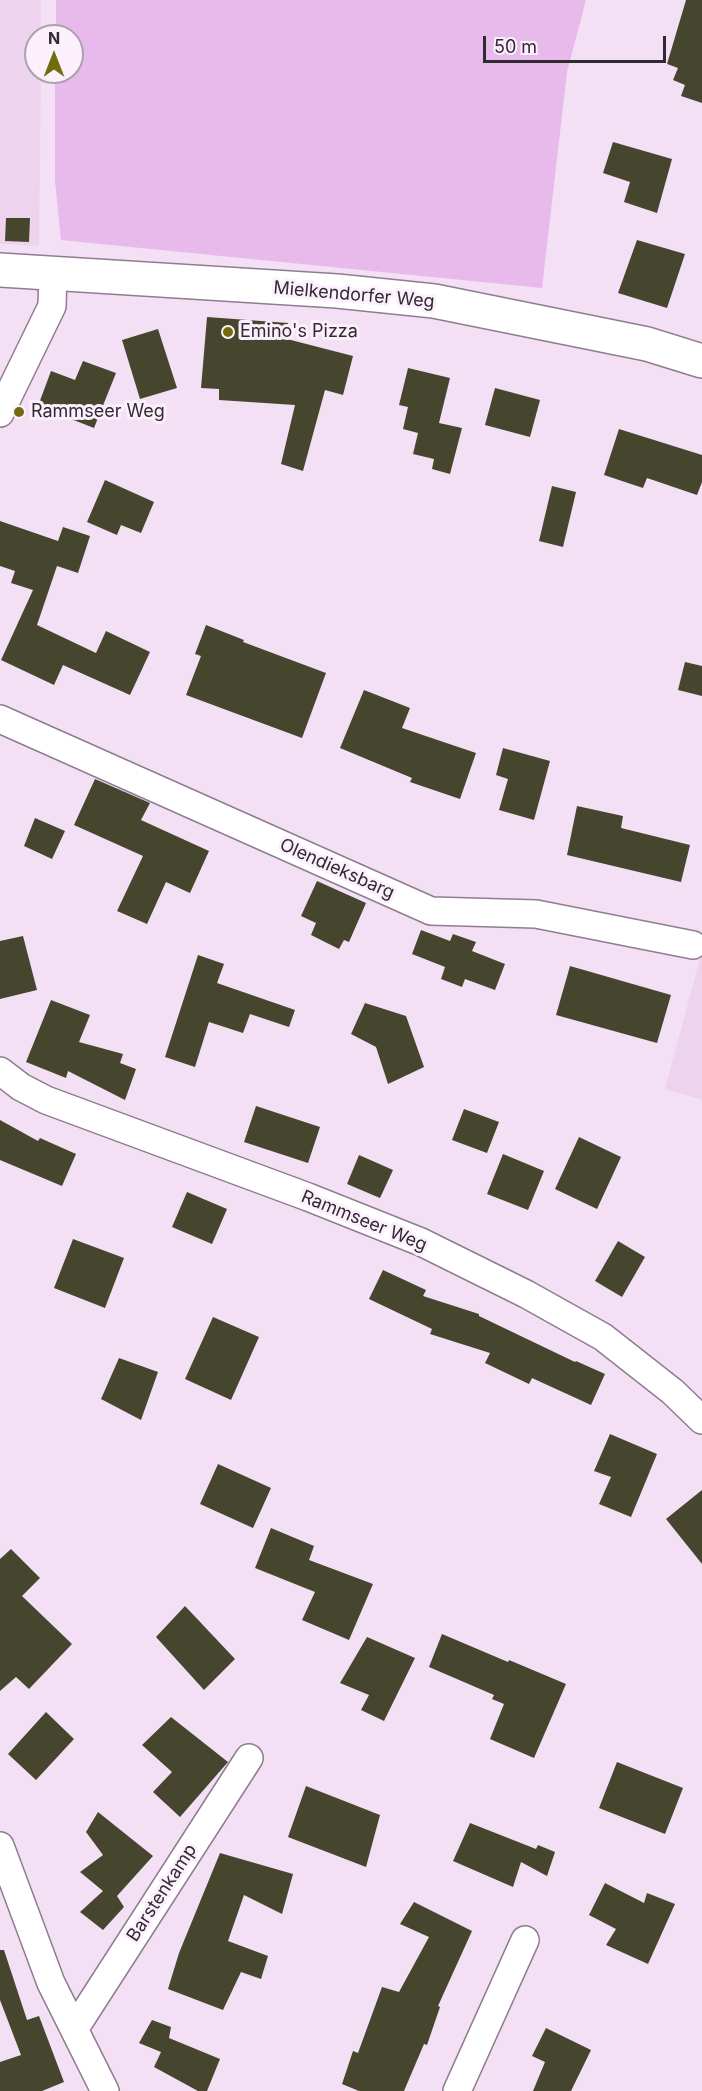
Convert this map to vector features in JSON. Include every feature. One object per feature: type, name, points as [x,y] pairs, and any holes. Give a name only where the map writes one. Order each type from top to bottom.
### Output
[{"type":"street","name":"Mielkendorfer Weg","points":[[0,270],[337,291],[434,301],[636,342],[702,360]]},
{"type":"street","points":[[0,413],[52,306],[53,273]]},
{"type":"street","name":"Olendieksbarg","points":[[0,719],[431,911],[536,914],[693,945]]},
{"type":"street","name":"Rammseer Weg","points":[[0,1071],[21,1087],[46,1100],[308,1197],[421,1242],[526,1294],[603,1337],[673,1392],[702,1420]]},
{"type":"street","name":"Barstenkamp","points":[[75,2028],[249,1758]]},
{"type":"street","points":[[0,1846],[51,1983],[105,2091]]},
{"type":"street","points":[[457,2091],[525,1940]]},
{"type":"shaded area","points":[[0,0],[41,0],[41,24],[24,24],[24,84],[41,84],[39,246],[0,244]]},
{"type":"shaded area","points":[[56,0],[586,0],[567,72],[542,288],[61,240],[55,181],[55,84],[84,84],[84,24],[56,24]]},
{"type":"shaded area","points":[[702,951],[702,1100],[665,1089]]},
{"type":"building","points":[[686,0],[702,0],[702,103],[681,96],[685,85],[673,80],[678,68],[667,64]]},
{"type":"building","points":[[613,142],[672,159],[657,213],[624,202],[630,182],[603,173]]},
{"type":"building","points":[[6,218],[30,218],[29,242],[5,241]]},
{"type":"building","points":[[637,240],[685,254],[667,308],[618,293]]},
{"type":"building","points":[[207,317],[288,323],[287,339],[353,356],[343,395],[325,390],[303,471],[281,464],[295,405],[219,400],[219,389],[201,388]]},
{"type":"building","points":[[158,329],[177,388],[140,399],[122,340]]},
{"type":"building","points":[[83,361],[116,373],[94,428],[38,406],[51,371],[75,380]]},
{"type":"building","points":[[408,368],[450,378],[439,423],[462,428],[450,474],[432,469],[434,459],[413,454],[418,433],[403,429],[408,407],[399,405]]},
{"type":"building","points":[[495,388],[540,400],[530,437],[485,425]]},
{"type":"building","points":[[619,429],[702,455],[702,482],[697,495],[647,478],[643,488],[604,475]]},
{"type":"building","points":[[105,480],[154,502],[141,533],[121,525],[117,535],[87,522]]},
{"type":"building","points":[[552,486],[576,492],[563,547],[539,541]]},
{"type":"building","points":[[0,521],[58,541],[63,527],[90,536],[78,573],[57,566],[37,625],[96,653],[106,631],[150,652],[130,695],[63,665],[54,685],[1,660],[33,590],[11,583],[15,571],[0,566]]},
{"type":"building","points":[[206,625],[244,640],[243,642],[326,673],[302,738],[186,695],[201,656],[195,654]]},
{"type":"building","points":[[685,662],[702,666],[702,696],[678,690]]},
{"type":"building","points":[[364,690],[410,708],[402,728],[476,753],[460,799],[410,782],[412,778],[340,748]]},
{"type":"building","points":[[503,748],[550,761],[534,820],[499,810],[508,779],[496,775]]},
{"type":"building","points":[[95,779],[150,803],[141,820],[209,851],[190,893],[166,882],[147,924],[117,911],[143,856],[74,825]]},
{"type":"building","points":[[577,806],[623,816],[621,828],[690,845],[681,882],[567,855]]},
{"type":"building","points":[[35,818],[65,831],[52,859],[24,846]]},
{"type":"building","points":[[317,881],[366,903],[349,942],[344,940],[339,949],[311,935],[316,923],[301,916]]},
{"type":"building","points":[[421,930],[450,941],[453,934],[476,942],[472,951],[505,964],[495,990],[465,979],[462,987],[441,979],[445,967],[412,954]]},
{"type":"building","points":[[23,936],[37,990],[0,999],[0,941]]},
{"type":"building","points":[[198,955],[224,964],[217,983],[295,1010],[289,1027],[250,1014],[243,1033],[209,1022],[195,1067],[165,1057]]},
{"type":"building","points":[[570,966],[671,995],[657,1043],[556,1015]]},
{"type":"building","points":[[51,1000],[90,1015],[79,1042],[123,1054],[120,1063],[136,1069],[125,1100],[68,1071],[66,1078],[26,1062]]},
{"type":"building","points":[[365,1003],[406,1016],[424,1067],[388,1084],[376,1047],[351,1034]]},
{"type":"building","points":[[256,1106],[320,1127],[308,1163],[244,1142]]},
{"type":"building","points":[[464,1109],[499,1122],[487,1153],[452,1140]]},
{"type":"building","points":[[0,1120],[38,1141],[40,1138],[76,1154],[62,1186],[0,1160]]},
{"type":"building","points":[[579,1137],[621,1157],[597,1209],[555,1189]]},
{"type":"building","points":[[503,1154],[544,1171],[528,1210],[487,1194]]},
{"type":"building","points":[[359,1155],[393,1170],[380,1198],[347,1184]]},
{"type":"building","points":[[187,1192],[227,1209],[212,1244],[172,1227]]},
{"type":"building","points":[[73,1239],[124,1258],[105,1308],[54,1288]]},
{"type":"building","points":[[618,1241],[645,1257],[622,1297],[595,1281]]},
{"type":"building","points":[[383,1270],[426,1290],[423,1296],[479,1314],[575,1362],[605,1374],[591,1405],[532,1378],[529,1384],[485,1363],[490,1353],[430,1334],[432,1329],[369,1299]]},
{"type":"building","points":[[213,1317],[259,1337],[231,1400],[185,1379]]},
{"type":"building","points":[[119,1358],[158,1372],[141,1420],[101,1399]]},
{"type":"building","points":[[610,1434],[657,1454],[631,1517],[599,1504],[611,1477],[594,1471]]},
{"type":"building","points":[[218,1464],[271,1488],[253,1528],[200,1504]]},
{"type":"building","points":[[702,1490],[702,1564],[666,1519]]},
{"type":"building","points":[[271,1528],[314,1546],[309,1560],[373,1584],[349,1640],[302,1620],[315,1592],[255,1568]]},
{"type":"building","points":[[11,1549],[40,1578],[22,1596],[72,1644],[29,1689],[16,1677],[0,1691],[0,1559]]},
{"type":"building","points":[[185,1606],[235,1659],[204,1690],[156,1637]]},
{"type":"building","points":[[442,1634],[566,1684],[534,1758],[490,1739],[504,1704],[492,1699],[494,1695],[429,1667]]},
{"type":"building","points":[[367,1637],[415,1658],[384,1721],[361,1710],[369,1695],[340,1683]]},
{"type":"building","points":[[46,1712],[74,1739],[36,1780],[8,1754]]},
{"type":"building","points":[[171,1717],[228,1762],[180,1817],[153,1792],[172,1772],[142,1745]]},
{"type":"building","points":[[617,1762],[683,1788],[665,1834],[599,1808]]},
{"type":"building","points":[[306,1786],[380,1815],[366,1867],[288,1837]]},
{"type":"building","points":[[98,1812],[153,1856],[117,1896],[124,1907],[103,1930],[80,1912],[103,1891],[80,1872],[103,1855],[86,1832]]},
{"type":"building","points":[[470,1823],[536,1849],[538,1845],[555,1852],[547,1876],[521,1862],[513,1887],[453,1861]]},
{"type":"building","points":[[220,1853],[293,1874],[282,1914],[244,1895],[228,1941],[268,1956],[261,1979],[241,1972],[223,2010],[168,1989],[179,1953]]},
{"type":"building","points":[[605,1883],[644,1903],[647,1893],[675,1904],[648,1964],[606,1945],[616,1929],[589,1915]]},
{"type":"building","points":[[414,1902],[472,1931],[438,2006],[440,2007],[427,2045],[424,2044],[404,2091],[359,2091],[342,2084],[353,2051],[358,2053],[382,1987],[399,1992],[429,1937],[400,1924]]},
{"type":"building","points":[[0,1950],[4,1950],[27,2020],[39,2016],[64,2082],[42,2091],[0,2091],[0,2062],[21,2055],[0,2000]]},
{"type":"building","points":[[152,2020],[171,2027],[169,2038],[220,2059],[207,2091],[198,2091],[154,2067],[161,2052],[139,2043]]},
{"type":"building","points":[[546,2028],[591,2050],[571,2091],[533,2091],[545,2062],[532,2056]]},
{"type":"place","name":"Emino's Pizza","points":[[228,332]]},
{"type":"place","name":"Rammseer Weg","points":[[19,412]]}]
